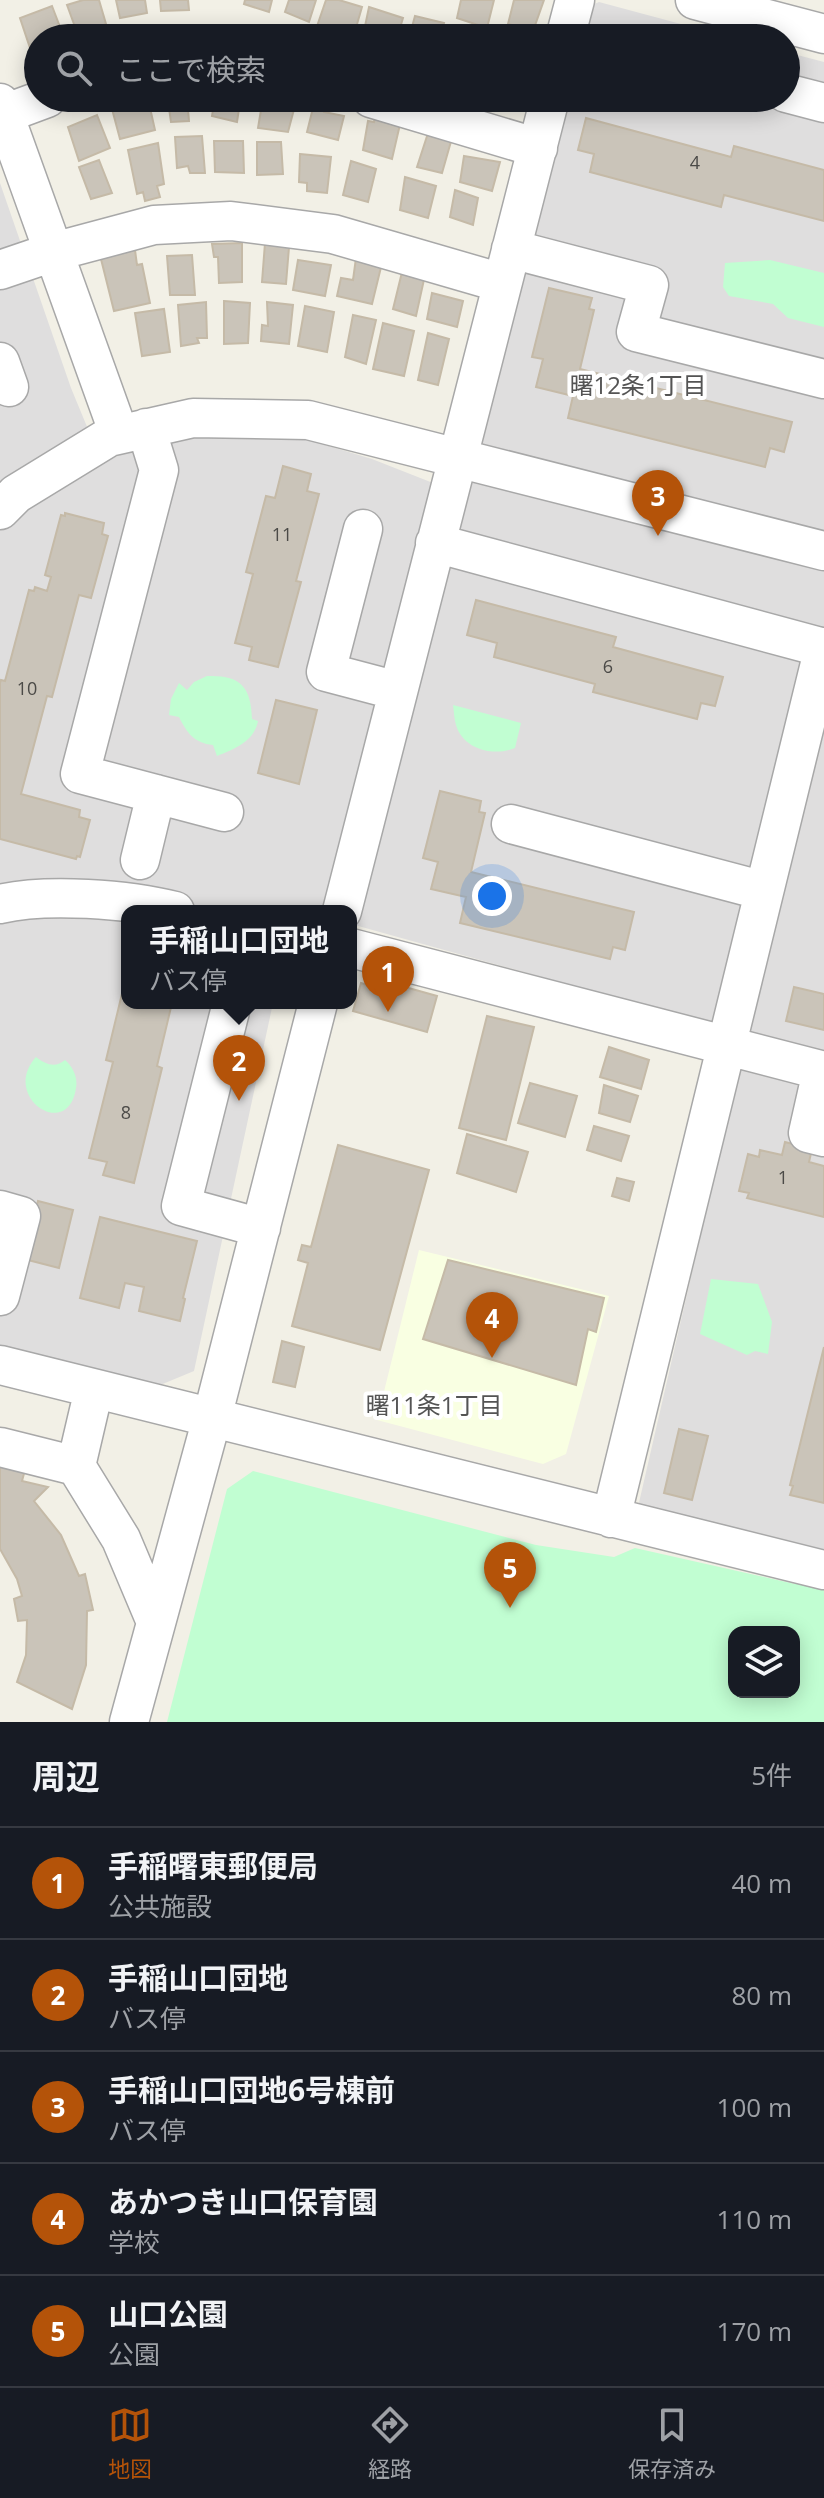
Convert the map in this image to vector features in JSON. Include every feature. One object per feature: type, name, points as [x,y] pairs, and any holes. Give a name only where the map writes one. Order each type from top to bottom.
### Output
[{"type":"street","points":[[695,0],[758,24]]},
{"type":"street","points":[[800,32],[824,34]]},
{"type":"street","points":[[800,97],[824,103]]},
{"type":"street","points":[[24,104],[2,109],[53,252],[132,431],[159,470],[80,774],[224,812]]},
{"type":"street","points":[[418,112],[538,148]]},
{"type":"street","points":[[344,905],[547,112]]},
{"type":"street","points":[[0,270],[53,252],[154,225],[231,221],[333,234],[507,266],[649,285],[636,332],[824,379]]},
{"type":"street","points":[[0,510],[16,494],[109,437],[193,418],[308,420],[824,551]]},
{"type":"street","points":[[363,529],[326,672],[398,691]]},
{"type":"street","points":[[435,543],[824,648],[611,1518]]},
{"type":"street","points":[[140,860],[156,794]]},
{"type":"street","points":[[511,824],[764,891]]},
{"type":"street","points":[[0,904],[56,899],[153,905]]},
{"type":"street","points":[[357,950],[823,1071],[808,1133],[824,1137]]},
{"type":"street","points":[[230,1009],[181,1206],[261,1228]]},
{"type":"street","points":[[129,1722],[212,1418],[316,1009]]},
{"type":"street","points":[[0,1210],[21,1216],[0,1296]]},
{"type":"street","points":[[0,1365],[824,1570]]},
{"type":"street","points":[[76,1466],[94,1389]]},
{"type":"street","points":[[0,1447],[76,1466],[121,1539],[156,1622]]},
{"type":"shaded area","points":[[599,2],[681,24],[584,24],[588,7]]},
{"type":"shaded area","points":[[800,56],[824,62],[824,1550],[638,1507],[747,1034],[357,926],[357,905],[121,905],[121,1009],[272,1009],[194,1371],[153,1388],[0,1350],[0,183],[71,388],[102,463],[138,447],[197,436],[259,431],[312,441],[372,459],[461,494],[560,112],[800,112]]},
{"type":"shaded area","points":[[419,1250],[609,1296],[566,1454],[543,1464],[377,1420]]},
{"type":"green space","points":[[770,260],[824,273],[824,327],[788,318],[773,304],[729,296],[723,287],[725,263]]},
{"type":"green space","points":[[207,676],[228,678],[242,685],[249,698],[252,719],[258,721],[248,739],[217,756],[213,745],[196,739],[179,717],[169,715],[171,699],[179,683],[187,690],[194,682]]},
{"type":"green space","points":[[453,705],[521,723],[515,748],[497,752],[472,745],[465,740],[455,723]]},
{"type":"green space","points":[[36,1057],[51,1064],[65,1060],[74,1072],[76,1088],[71,1104],[61,1112],[40,1108],[31,1099],[26,1086],[27,1072]]},
{"type":"green space","points":[[711,1279],[758,1284],[772,1322],[768,1354],[755,1351],[747,1355],[700,1334]]},
{"type":"green space","points":[[253,1471],[536,1545],[614,1557],[635,1548],[795,1584],[824,1584],[824,1722],[167,1722],[227,1489]]},
{"type":"building","points":[[83,0],[99,0],[106,24],[74,24],[67,5]]},
{"type":"building","points":[[116,0],[145,0],[147,13],[120,18]]},
{"type":"building","points":[[160,0],[188,0],[189,10],[161,11]]},
{"type":"building","points":[[245,0],[272,0],[269,12],[244,4]]},
{"type":"building","points":[[289,0],[316,0],[309,22],[285,12]]},
{"type":"building","points":[[326,0],[339,0],[362,7],[357,24],[318,24]]},
{"type":"building","points":[[461,0],[494,0],[488,24],[475,24],[457,18]]},
{"type":"building","points":[[514,0],[544,0],[535,24],[508,24]]},
{"type":"building","points":[[52,6],[59,24],[24,24],[24,30],[20,18]]},
{"type":"building","points":[[369,7],[403,18],[401,24],[365,24]]},
{"type":"building","points":[[415,16],[444,23],[444,24],[413,24]]},
{"type":"building","points":[[113,112],[151,112],[155,130],[120,139]]},
{"type":"building","points":[[170,112],[188,112],[189,121],[171,122]]},
{"type":"building","points":[[213,112],[239,112],[237,122],[212,116]]},
{"type":"building","points":[[261,112],[293,112],[288,132],[258,128]]},
{"type":"building","points":[[312,112],[344,116],[338,140],[307,132]]},
{"type":"building","points":[[376,114],[401,120],[392,159],[363,150],[368,121],[374,122]]},
{"type":"building","points":[[97,115],[110,148],[79,161],[68,127]]},
{"type":"building","points":[[586,118],[731,157],[734,146],[824,170],[824,221],[724,195],[721,207],[590,172],[594,154],[578,150]]},
{"type":"building","points":[[429,130],[452,138],[442,173],[417,167]]},
{"type":"building","points":[[202,136],[205,173],[190,173],[188,166],[177,168],[175,137]]},
{"type":"building","points":[[214,141],[243,141],[244,173],[215,172]]},
{"type":"building","points":[[257,142],[281,142],[283,174],[257,175]]},
{"type":"building","points":[[158,143],[164,184],[157,186],[160,197],[145,201],[143,192],[137,194],[128,150]]},
{"type":"building","points":[[300,154],[331,157],[327,193],[307,191],[307,183],[299,182]]},
{"type":"building","points":[[464,156],[500,162],[492,191],[460,182]]},
{"type":"building","points":[[99,160],[112,193],[91,199],[79,167]]},
{"type":"building","points":[[351,161],[376,169],[368,202],[343,195]]},
{"type":"building","points":[[405,177],[436,186],[428,218],[400,210]]},
{"type":"building","points":[[455,190],[478,198],[473,225],[450,217]]},
{"type":"building","points":[[242,243],[242,282],[219,283],[218,257],[214,257],[212,244]]},
{"type":"building","points":[[265,243],[289,247],[286,284],[262,282]]},
{"type":"building","points":[[135,250],[137,265],[142,264],[150,303],[114,311],[100,255]]},
{"type":"building","points":[[192,255],[195,295],[170,295],[167,256]]},
{"type":"building","points":[[356,258],[382,263],[372,304],[337,296],[341,278],[353,280]]},
{"type":"building","points":[[298,260],[331,265],[325,296],[293,290]]},
{"type":"building","points":[[403,268],[425,275],[416,316],[393,309]]},
{"type":"building","points":[[549,288],[592,298],[589,309],[594,310],[580,369],[792,422],[784,452],[770,448],[765,467],[568,418],[573,396],[536,387],[543,359],[532,357]]},
{"type":"building","points":[[432,293],[463,301],[457,327],[427,319]]},
{"type":"building","points":[[224,301],[250,303],[248,343],[224,344]]},
{"type":"building","points":[[206,302],[207,338],[197,338],[199,343],[181,346],[178,305]]},
{"type":"building","points":[[267,302],[293,305],[289,344],[261,341],[262,325],[268,326]]},
{"type":"building","points":[[305,306],[334,312],[327,352],[298,346]]},
{"type":"building","points":[[164,309],[170,352],[142,356],[135,313]]},
{"type":"building","points":[[353,315],[376,320],[366,364],[345,357]]},
{"type":"building","points":[[383,323],[414,331],[404,376],[373,369]]},
{"type":"building","points":[[428,333],[449,339],[438,385],[418,380]]},
{"type":"building","points":[[283,466],[311,474],[307,491],[319,494],[296,581],[301,582],[278,667],[249,660],[252,647],[235,643],[253,574],[246,572],[266,496],[275,498]]},
{"type":"building","points":[[65,513],[104,523],[102,534],[108,536],[91,598],[79,595],[52,697],[47,696],[21,794],[80,810],[79,817],[90,820],[80,857],[76,859],[0,839],[0,683],[1,680],[5,681],[29,590],[34,591],[35,587],[47,591],[51,577],[45,575],[61,515],[65,516]]},
{"type":"building","points":[[476,600],[616,637],[613,647],[723,677],[715,706],[701,703],[697,719],[593,692],[595,684],[494,657],[497,643],[467,635]]},
{"type":"building","points":[[276,700],[317,710],[299,784],[258,773]]},
{"type":"building","points":[[440,791],[481,801],[479,812],[485,813],[471,872],[634,912],[625,950],[613,947],[610,959],[460,923],[466,897],[431,889],[438,862],[423,858]]},
{"type":"building","points":[[380,980],[437,996],[427,1032],[353,1011],[357,1009],[361,983],[378,988]]},
{"type":"building","points":[[794,987],[824,994],[824,1030],[786,1021]]},
{"type":"building","points":[[121,998],[121,1009],[171,1009],[157,1066],[162,1068],[134,1183],[103,1175],[107,1162],[89,1158],[113,1062],[106,1060]]},
{"type":"building","points":[[487,1016],[534,1027],[506,1140],[459,1128]]},
{"type":"building","points":[[609,1047],[649,1060],[641,1089],[600,1077]]},
{"type":"building","points":[[530,1083],[577,1096],[565,1137],[518,1123]]},
{"type":"building","points":[[604,1085],[638,1096],[630,1122],[599,1113]]},
{"type":"building","points":[[594,1126],[629,1136],[621,1161],[587,1150]]},
{"type":"building","points":[[467,1134],[528,1152],[516,1192],[457,1173]]},
{"type":"building","points":[[785,1142],[812,1149],[809,1162],[824,1166],[824,1217],[747,1198],[749,1193],[739,1191],[748,1154],[759,1157],[760,1150],[782,1155]]},
{"type":"building","points":[[338,1145],[429,1170],[380,1350],[292,1326],[308,1263],[298,1260],[302,1245],[311,1247]]},
{"type":"building","points":[[617,1178],[634,1182],[629,1201],[612,1196]]},
{"type":"building","points":[[38,1201],[73,1210],[59,1268],[24,1259]]},
{"type":"building","points":[[100,1217],[197,1241],[180,1321],[139,1311],[144,1287],[125,1283],[119,1308],[80,1298]]},
{"type":"building","points":[[448,1260],[604,1298],[596,1332],[588,1329],[576,1385],[423,1339]]},
{"type":"building","points":[[282,1341],[304,1347],[295,1387],[273,1382]]},
{"type":"building","points":[[824,1347],[824,1503],[790,1495],[793,1486],[790,1485]]},
{"type":"building","points":[[679,1429],[708,1436],[692,1500],[664,1493]]},
{"type":"building","points":[[0,1460],[26,1466],[22,1481],[48,1487],[34,1501],[61,1535],[79,1576],[85,1574],[93,1610],[87,1611],[86,1665],[72,1709],[17,1682],[26,1655],[27,1620],[18,1621],[14,1599],[22,1596],[17,1579],[0,1549]]},
{"type":"place","name":"手稲山口団地6号棟前","points":[[658,536]]},
{"type":"place","name":"手稲曙東郵便局","points":[[388,1012]]},
{"type":"place","name":"手稲山口団地","points":[[239,1101]]},
{"type":"place","name":"あかつき山口保育園","points":[[492,1358]]},
{"type":"place","name":"山口公園","points":[[510,1608]]},
{"type":"district","name":"曙12条1丁目","points":[[638,386]]},
{"type":"district","name":"曙11条1丁目","points":[[434,1406]]}]
